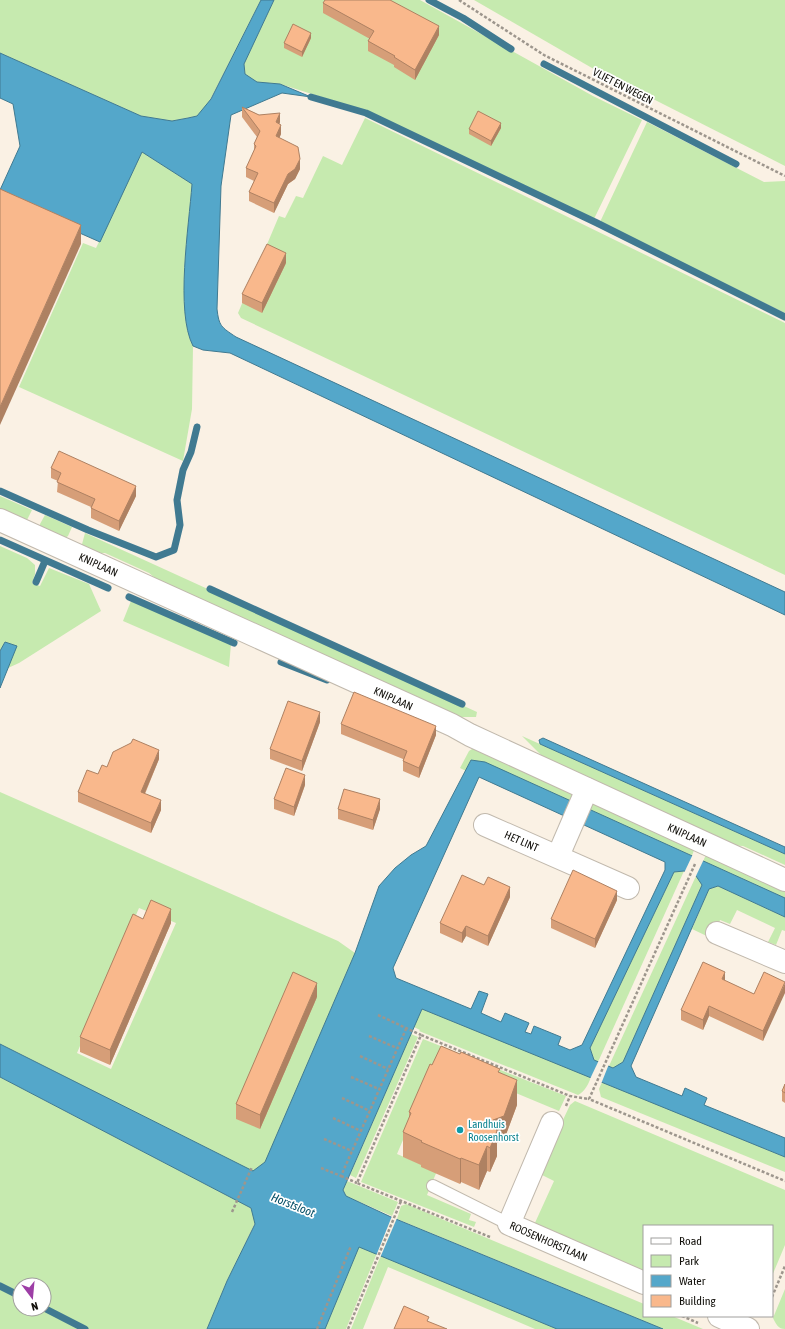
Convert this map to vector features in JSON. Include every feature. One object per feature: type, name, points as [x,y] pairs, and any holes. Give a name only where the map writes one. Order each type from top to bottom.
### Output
[{"type":"street","name":"KNIPLAAN","points":[[0,520],[452,725],[585,794],[785,880]]},
{"type":"street","points":[[558,856],[585,794]]},
{"type":"street","name":"HET LINT","points":[[485,825],[628,888]]},
{"type":"street","points":[[717,933],[785,962]]},
{"type":"street","name":"ROOSENHORSTLAAN","points":[[552,1123],[503,1232],[643,1283]]},
{"type":"street","points":[[721,1317],[748,1329]]},
{"type":"lane","points":[[433,1186],[503,1232]]},
{"type":"path","name":"VLIET EN WEGEN","points":[[459,0],[544,55],[785,176]]},
{"type":"path","points":[[589,1099],[593,1087],[698,858]]},
{"type":"path","points":[[378,1015],[406,1027],[406,1029],[570,1096],[589,1099],[785,1181]]},
{"type":"path","points":[[341,1176],[406,1029]]},
{"type":"path","points":[[357,1183],[421,1035]]},
{"type":"path","points":[[369,1036],[397,1048]]},
{"type":"path","points":[[360,1056],[388,1069]]},
{"type":"path","points":[[351,1077],[379,1089]]},
{"type":"path","points":[[342,1098],[370,1111]]},
{"type":"path","points":[[333,1118],[361,1131]]},
{"type":"path","points":[[324,1139],[352,1151]]},
{"type":"path","points":[[232,1212],[252,1167]]},
{"type":"path","points":[[321,1168],[401,1201],[503,1232]]},
{"type":"path","points":[[348,1329],[401,1201]]},
{"type":"path","points":[[317,1329],[351,1246]]},
{"type":"path","points":[[773,1295],[785,1266]]},
{"type":"green space","points":[[0,0],[261,0],[206,108],[197,116],[172,121],[141,116],[0,53]]},
{"type":"green space","points":[[274,0],[420,0],[593,96],[642,120],[593,221],[366,111],[280,84],[257,82],[245,74],[244,64]]},
{"type":"green space","points":[[474,0],[785,0],[785,166],[592,68]]},
{"type":"green space","points":[[365,118],[785,323],[785,575],[241,318],[238,313],[279,216],[285,218],[296,196],[303,198],[323,156],[342,165]]},
{"type":"green space","points":[[647,122],[764,182],[785,181],[785,313],[600,222]]},
{"type":"green space","points":[[142,152],[192,184],[186,244],[184,290],[188,331],[193,346],[192,409],[183,461],[19,387],[83,243],[96,248]]},
{"type":"green space","points":[[0,496],[32,510],[25,524],[0,512]]},
{"type":"green space","points":[[45,515],[72,527],[68,536],[62,540],[40,529],[40,524]]},
{"type":"green space","points":[[85,533],[477,712],[476,717],[452,717],[164,585],[149,573],[105,553],[92,553],[81,548]]},
{"type":"green space","points":[[0,546],[27,558],[35,565],[35,574],[32,583],[40,586],[49,568],[89,584],[101,611],[19,663],[8,668],[2,682],[5,642],[0,651]]},
{"type":"green space","points":[[131,601],[231,644],[229,667],[123,621]]},
{"type":"green space","points":[[522,736],[785,854],[785,865],[743,846],[728,845],[548,762]]},
{"type":"green space","points":[[475,747],[573,792],[572,802],[471,760],[466,771],[460,768],[469,751]]},
{"type":"green space","points":[[0,792],[338,941],[355,953],[265,1163],[253,1172],[0,1044]],"holes":[[[139,908],[176,923],[111,1069],[77,1053]]]},
{"type":"green space","points":[[595,801],[694,850],[692,856],[588,809],[591,803]]},
{"type":"green space","points":[[706,855],[785,888],[785,898],[703,861]]},
{"type":"green space","points":[[684,871],[598,1062],[594,1060],[590,1048],[674,872]]},
{"type":"green space","points":[[696,876],[702,885],[623,1062],[613,1068],[609,1066]]},
{"type":"green space","points":[[718,886],[785,917],[785,931],[782,930],[776,945],[768,942],[775,928],[737,910],[730,924],[720,920],[713,939],[692,929],[709,889]]},
{"type":"green space","points":[[422,1009],[591,1077],[590,1080],[584,1090],[578,1095],[419,1031],[420,1030],[414,1027]]},
{"type":"green space","points":[[411,1034],[418,1037],[356,1178],[350,1175]]},
{"type":"green space","points":[[423,1039],[566,1096],[559,1111],[437,1060],[397,1154],[437,1171],[427,1195],[471,1214],[469,1220],[476,1222],[474,1227],[361,1182]]},
{"type":"green space","points":[[0,1077],[251,1208],[255,1223],[227,1281],[207,1329],[0,1329]]},
{"type":"green space","points":[[602,1082],[785,1157],[785,1172],[601,1097],[599,1089]]},
{"type":"green space","points":[[575,1101],[785,1190],[785,1245],[773,1274],[773,1225],[643,1225],[643,1272],[534,1225],[554,1181],[538,1173],[570,1105]]},
{"type":"green space","points":[[347,1181],[398,1202],[392,1216],[346,1196],[343,1190]]},
{"type":"green space","points":[[406,1204],[643,1304],[643,1317],[674,1317],[703,1329],[663,1329],[397,1219],[401,1206]]},
{"type":"green space","points":[[359,1246],[377,1253],[346,1329],[325,1329]]},
{"type":"green space","points":[[381,1255],[558,1329],[535,1329],[388,1267],[363,1329],[351,1329]]},
{"type":"green space","points":[[785,1289],[785,1329],[783,1329],[776,1324],[773,1318]]},
{"type":"water","points":[[261,0],[274,0],[244,64],[245,74],[257,82],[280,84],[311,97],[282,93],[231,115],[221,186],[217,309],[222,326],[236,337],[785,592],[785,615],[230,353],[203,350],[193,346],[188,331],[184,290],[186,244],[192,184],[142,152],[100,242],[48,219],[0,190],[20,146],[13,104],[0,98],[0,53],[141,116],[172,121],[188,118],[197,116],[211,99]]},
{"type":"water","points":[[5,642],[17,646],[0,688],[0,651]]},
{"type":"water","points":[[543,738],[785,847],[785,854],[540,744],[539,740]]},
{"type":"water","name":"Horstsloot","points":[[471,760],[485,762],[785,898],[785,917],[718,886],[709,889],[631,1066],[636,1077],[682,1096],[685,1088],[707,1098],[704,1105],[785,1138],[785,1157],[422,1009],[343,1190],[346,1196],[391,1217],[663,1329],[557,1329],[359,1247],[325,1329],[207,1329],[227,1281],[255,1224],[251,1208],[0,1077],[0,1044],[253,1171],[265,1162],[355,953],[379,886],[395,868],[411,855],[426,846]],"holes":[[[479,777],[665,862],[665,870],[582,1045],[570,1050],[558,1045],[561,1037],[534,1026],[531,1034],[525,1032],[529,1023],[505,1013],[501,1022],[481,1013],[488,994],[479,991],[471,1009],[396,978],[393,968]],[[684,871],[696,876],[702,885],[623,1062],[613,1068],[594,1060],[590,1048],[674,872]]]},
{"type":"pier","points":[[693,854],[704,859],[695,878],[684,873]]},
{"type":"pier","points":[[599,1060],[609,1064],[601,1084],[590,1079]]},
{"type":"pier","points":[[392,1216],[397,1218],[380,1258],[376,1256]]},
{"type":"building","points":[[325,0],[390,0],[439,26],[415,70],[394,57],[395,56],[368,41],[374,31],[323,3]]},
{"type":"building","points":[[293,24],[311,33],[302,52],[284,43]]},
{"type":"building","points":[[242,107],[259,115],[280,113],[276,122],[281,125],[276,136],[298,147],[300,159],[295,169],[288,174],[274,203],[249,192],[258,173],[246,168],[256,146],[254,144],[260,131]]},
{"type":"building","points":[[478,111],[501,123],[491,141],[469,129]]},
{"type":"building","points":[[0,189],[81,225],[0,407]]},
{"type":"building","points":[[267,244],[286,253],[262,303],[242,294]]},
{"type":"building","points":[[59,451],[136,486],[119,521],[91,508],[95,499],[57,482],[61,473],[51,468]]},
{"type":"building","points":[[354,692],[436,726],[419,768],[403,761],[407,751],[341,724]]},
{"type":"building","points":[[288,701],[320,712],[302,761],[270,749]]},
{"type":"building","points":[[133,739],[159,750],[141,792],[161,800],[151,823],[78,792],[87,770],[98,774],[102,765],[107,767],[113,752],[131,743]]},
{"type":"building","points":[[286,768],[305,775],[294,807],[274,799]]},
{"type":"building","points":[[344,789],[380,799],[373,820],[338,809]]},
{"type":"building","points":[[573,870],[617,891],[595,939],[551,919]]},
{"type":"building","points":[[462,875],[484,885],[488,877],[510,887],[488,936],[466,926],[462,933],[440,923]]},
{"type":"building","points":[[151,900],[171,909],[110,1050],[80,1037],[133,914],[143,919]]},
{"type":"building","points":[[703,962],[725,972],[722,979],[754,994],[764,972],[785,982],[763,1031],[709,1006],[703,1020],[681,1010]]},
{"type":"building","points":[[293,972],[317,983],[260,1115],[236,1104]]},
{"type":"building","name":"Landhuis Roosenhorst","points":[[441,1046],[460,1054],[461,1052],[500,1069],[498,1072],[517,1080],[504,1116],[493,1120],[497,1131],[490,1148],[487,1146],[479,1165],[461,1158],[460,1159],[421,1142],[422,1141],[403,1132],[411,1113],[409,1112],[430,1064],[432,1065]]},
{"type":"building","points":[[785,1084],[785,1093],[782,1091]]},
{"type":"building","points":[[404,1306],[429,1317],[427,1321],[447,1329],[394,1329]]},
{"type":"waterway","points":[[429,0],[463,18],[511,49]]},
{"type":"waterway","points":[[544,64],[736,164]]},
{"type":"waterway","points":[[311,97],[366,113],[597,223],[785,317]]},
{"type":"waterway","points":[[0,491],[88,530],[156,557],[174,550],[180,525],[177,500],[183,470],[191,452],[197,427]]},
{"type":"waterway","points":[[0,540],[108,588]]},
{"type":"waterway","points":[[36,582],[45,561]]},
{"type":"waterway","points":[[210,589],[462,704]]},
{"type":"waterway","points":[[129,597],[234,643]]},
{"type":"waterway","points":[[281,662],[327,680]]},
{"type":"waterway","points":[[0,1286],[12,1292]]},
{"type":"waterway","points":[[52,1312],[85,1329]]},
{"type":"place","name":"Landhuis Roosenhorst","points":[[460,1130]]}]
